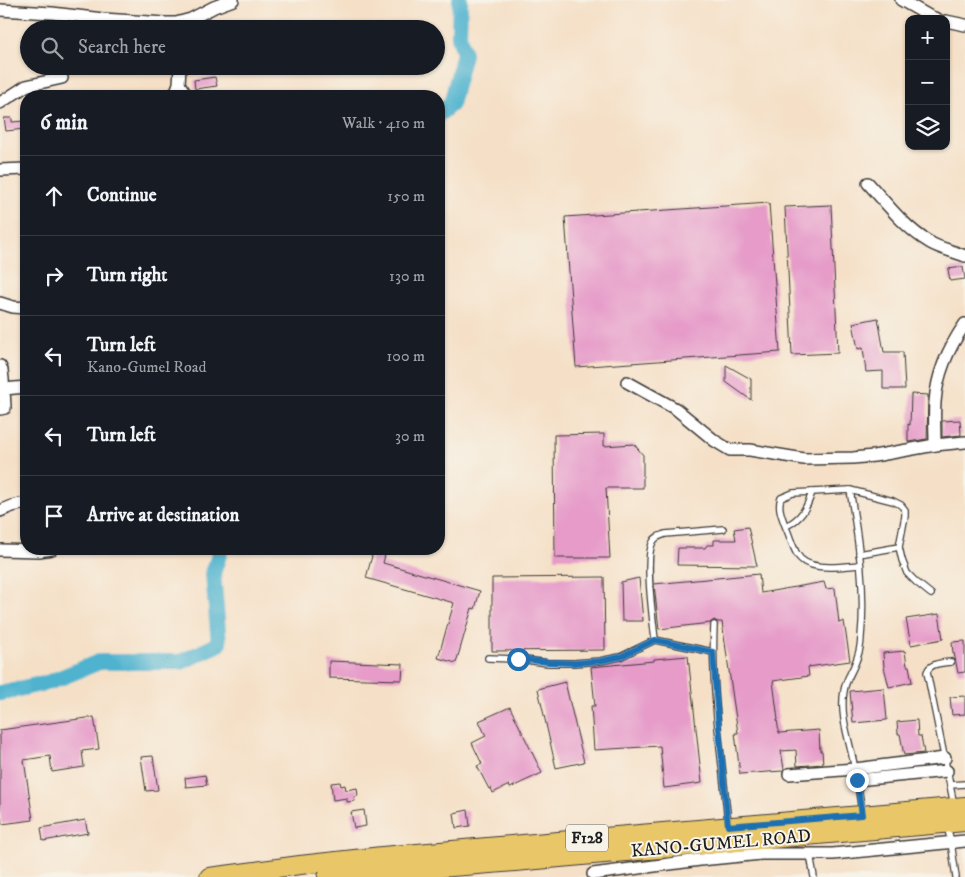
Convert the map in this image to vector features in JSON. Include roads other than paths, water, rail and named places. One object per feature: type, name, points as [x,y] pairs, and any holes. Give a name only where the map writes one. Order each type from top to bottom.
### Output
[{"type":"main road","name":"KANO-GUMEL ROAD","points":[[327,877],[409,873],[588,855],[872,820],[960,806]]},
{"type":"main road","name":"KANO-GUMEL ROAD","points":[[209,877],[355,858],[728,826],[872,820],[946,824],[965,822]]},
{"type":"street","points":[[187,20],[232,0]]},
{"type":"street","points":[[901,0],[927,15]]},
{"type":"street","points":[[0,10],[118,20]]},
{"type":"street","points":[[950,22],[965,25]]},
{"type":"street","points":[[176,90],[179,75]]},
{"type":"street","points":[[0,103],[26,86],[62,78]]},
{"type":"street","points":[[178,84],[182,90]]},
{"type":"street","points":[[0,170],[20,169]]},
{"type":"street","points":[[868,183],[900,218],[920,236],[930,243],[965,256]]},
{"type":"street","points":[[0,303],[13,308],[20,308]]},
{"type":"street","points":[[935,445],[935,403],[938,377],[955,339],[965,324]]},
{"type":"street","points":[[0,366],[2,370],[5,408],[0,409]]},
{"type":"street","points":[[627,382],[676,409],[715,442],[730,450],[750,450],[804,459],[874,456],[935,445],[965,442]]},
{"type":"street","points":[[4,389],[20,388]]},
{"type":"street","points":[[0,511],[20,504]]},
{"type":"street","points":[[0,550],[20,550]]},
{"type":"street","points":[[856,774],[945,758]]},
{"type":"street","points":[[789,774],[947,771]]},
{"type":"street","points":[[588,855],[593,875],[761,854],[833,854],[965,841]]},
{"type":"lane","points":[[850,490],[859,554],[863,604],[859,654],[843,692],[844,720],[856,774],[872,820]]},
{"type":"lane","points":[[860,565],[828,567],[805,562],[798,556],[786,526],[779,505],[781,498],[793,493],[850,490],[894,501],[901,505],[905,510],[899,547],[902,560],[907,573],[930,594]]},
{"type":"lane","points":[[786,526],[799,518],[812,492]]},
{"type":"lane","points":[[655,640],[650,586],[650,552],[652,543],[656,537],[665,534],[723,529]]},
{"type":"lane","points":[[859,554],[899,547]]},
{"type":"lane","points":[[714,625],[713,652],[716,696],[728,826]]},
{"type":"lane","points":[[488,658],[574,663],[600,661],[620,657],[655,640],[713,652]]},
{"type":"lane","points":[[951,662],[933,665],[928,668],[927,672],[950,785],[960,806]]},
{"type":"lane","points":[[950,785],[965,784]]},
{"type":"lane","points":[[946,824],[951,842],[956,877]]},
{"type":"lane","points":[[810,854],[814,877]]},
{"type":"waterway","points":[[445,109],[451,104],[464,54],[459,36],[460,0]]},
{"type":"waterway","points":[[0,693],[50,682],[99,662],[181,662],[219,644],[213,573],[219,555]]}]
